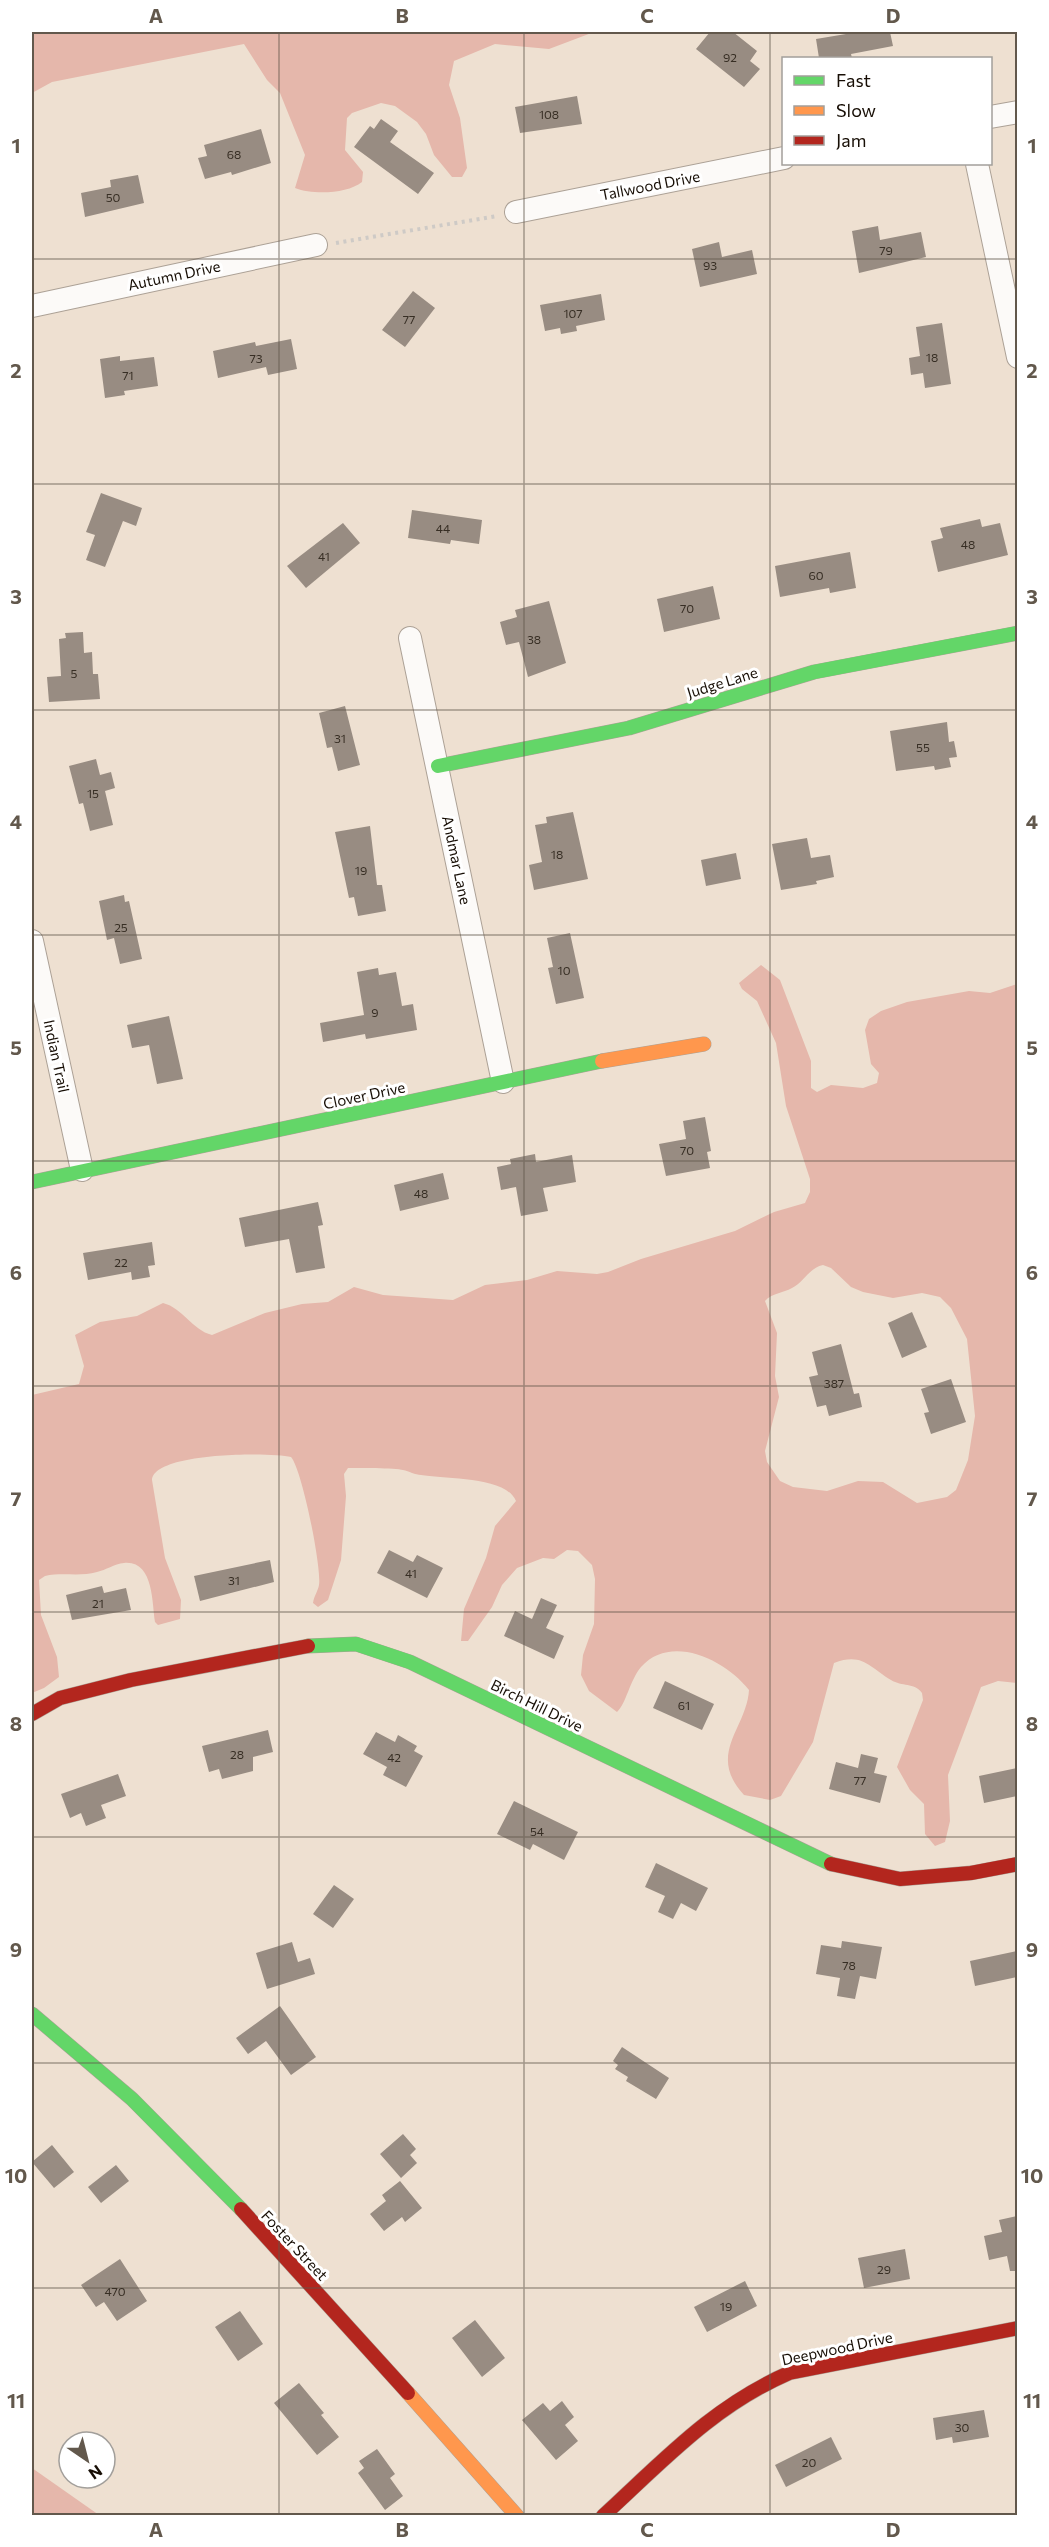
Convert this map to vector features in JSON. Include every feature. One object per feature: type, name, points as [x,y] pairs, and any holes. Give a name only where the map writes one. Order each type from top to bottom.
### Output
[{"type":"street","points":[[992,117],[1017,112]]},
{"type":"street","name":"Tallwood Drive","points":[[516,212],[782,158]]},
{"type":"street","points":[[977,165],[1017,357]]},
{"type":"street","name":"Autumn Drive","points":[[32,306],[316,245]]},
{"type":"street","name":"Judge Lane","points":[[438,766],[629,728],[814,672],[1017,633]]},
{"type":"street","name":"Andmar Lane","points":[[410,638],[503,1082]]},
{"type":"street","name":"Indian Trail","points":[[32,941],[82,1170]]},
{"type":"street","name":"Clover Drive","points":[[32,1182],[632,1055],[704,1044]]},
{"type":"street","name":"Birch Hill Drive","points":[[32,1714],[60,1698],[131,1680],[316,1644],[356,1644],[410,1662],[837,1867],[900,1879],[971,1873],[1017,1864]]},
{"type":"street","name":"Foster Street","points":[[32,2014],[144,2110],[351,2329],[518,2516]]},
{"type":"street","name":"Deepwood Drive","points":[[603,2516],[717,2412],[754,2388],[789,2373],[1017,2328]]},
{"type":"path","points":[[316,245],[366,240],[516,212]]},
{"type":"shaded area","points":[[32,32],[594,32],[549,49],[495,44],[454,61],[449,85],[460,118],[467,168],[462,177],[452,177],[434,155],[426,134],[417,122],[395,106],[381,103],[352,113],[347,118],[345,150],[363,172],[362,182],[348,189],[320,192],[295,188],[305,155],[280,93],[267,80],[244,44],[52,82],[32,93]]},
{"type":"shaded area","points":[[761,965],[780,980],[811,1061],[811,1088],[817,1092],[831,1085],[863,1088],[877,1083],[879,1073],[871,1064],[865,1030],[869,1019],[881,1011],[907,1002],[969,991],[990,993],[1017,984],[1017,1683],[998,1681],[981,1687],[948,1775],[950,1821],[945,1842],[935,1846],[925,1834],[924,1804],[910,1790],[897,1767],[923,1700],[922,1693],[915,1687],[891,1680],[859,1660],[852,1659],[834,1663],[813,1742],[781,1796],[770,1800],[744,1795],[733,1780],[728,1767],[728,1754],[747,1704],[749,1690],[727,1669],[698,1654],[682,1651],[667,1652],[653,1657],[641,1667],[617,1712],[589,1691],[581,1675],[583,1655],[594,1624],[595,1579],[592,1565],[578,1551],[567,1550],[554,1559],[543,1558],[517,1568],[502,1585],[492,1607],[468,1641],[461,1641],[464,1609],[486,1558],[495,1526],[516,1501],[510,1493],[500,1487],[473,1480],[419,1475],[399,1469],[348,1468],[344,1474],[346,1496],[341,1560],[328,1600],[318,1607],[313,1603],[319,1585],[314,1541],[300,1480],[291,1457],[279,1455],[214,1456],[171,1464],[158,1471],[152,1480],[165,1558],[181,1600],[180,1619],[158,1625],[155,1622],[150,1585],[141,1568],[134,1564],[124,1563],[91,1573],[45,1576],[39,1580],[41,1615],[57,1657],[59,1677],[44,1688],[32,1693],[32,1395],[79,1384],[84,1366],[75,1335],[100,1322],[137,1316],[163,1303],[176,1309],[199,1329],[212,1335],[265,1313],[302,1304],[328,1302],[354,1287],[383,1295],[453,1300],[485,1285],[527,1280],[557,1271],[597,1274],[735,1231],[774,1212],[805,1203],[810,1192],[810,1179],[786,1106],[776,1043],[757,1001],[742,989],[739,983]],"holes":[[[823,1265],[831,1268],[851,1287],[863,1292],[893,1298],[922,1293],[940,1297],[951,1308],[967,1339],[975,1416],[968,1460],[956,1490],[947,1497],[917,1503],[883,1482],[858,1481],[827,1491],[793,1487],[780,1481],[767,1462],[765,1451],[779,1397],[775,1376],[777,1333],[765,1301],[771,1296],[789,1290],[818,1267]]]},
{"type":"shaded area","points":[[32,2468],[57,2486],[57,2490],[63,2490],[99,2515],[32,2515]]},
{"type":"building","points":[[710,32],[733,32],[757,51],[750,61],[760,69],[744,87],[696,49]]},
{"type":"building","points":[[858,32],[890,32],[893,46],[851,54],[852,57],[819,57],[816,39]]},
{"type":"building","points":[[577,96],[582,124],[520,133],[515,107]]},
{"type":"building","points":[[381,119],[398,131],[390,142],[434,173],[418,194],[354,147],[370,126],[374,129]]},
{"type":"building","points":[[261,129],[271,163],[232,175],[231,172],[205,179],[198,158],[207,156],[204,145]]},
{"type":"building","points":[[138,175],[144,203],[85,217],[81,193],[111,187],[110,180]]},
{"type":"building","points":[[878,226],[880,240],[921,232],[926,257],[859,273],[852,231]]},
{"type":"building","points":[[719,242],[722,257],[752,250],[757,274],[700,287],[692,249]]},
{"type":"building","points":[[413,291],[435,308],[405,347],[382,330]]},
{"type":"building","points":[[601,294],[605,320],[576,326],[577,331],[561,334],[560,328],[545,331],[540,305]]},
{"type":"building","points":[[942,323],[951,384],[925,388],[923,373],[911,375],[909,358],[920,356],[916,327]]},
{"type":"building","points":[[291,339],[297,369],[268,375],[266,367],[218,378],[213,351],[255,342],[256,346]]},
{"type":"building","points":[[120,356],[120,361],[154,357],[158,386],[124,391],[125,395],[105,398],[100,359]]},
{"type":"building","points":[[101,493],[142,508],[136,526],[123,521],[105,567],[86,560],[95,535],[86,532]]},
{"type":"building","points":[[412,510],[482,520],[479,544],[451,540],[450,544],[408,538]]},
{"type":"building","points":[[980,519],[982,527],[1000,523],[1008,555],[938,572],[931,541],[943,538],[940,528]]},
{"type":"building","points":[[343,523],[360,543],[306,588],[287,566]]},
{"type":"building","points":[[850,552],[856,588],[830,593],[829,588],[780,597],[775,566]]},
{"type":"building","points":[[713,586],[720,619],[664,632],[657,599]]},
{"type":"building","points":[[549,601],[566,663],[528,677],[519,642],[506,645],[500,622],[517,617],[515,610]]},
{"type":"building","points":[[83,632],[84,653],[92,652],[93,674],[98,674],[100,699],[49,702],[47,677],[61,676],[59,639],[66,638],[65,633]]},
{"type":"building","points":[[345,706],[360,765],[338,771],[332,747],[327,748],[319,713]]},
{"type":"building","points":[[947,722],[949,742],[954,741],[957,757],[949,758],[951,767],[935,770],[934,766],[896,771],[890,731]]},
{"type":"building","points":[[96,759],[100,775],[111,772],[115,788],[105,791],[113,825],[90,831],[83,803],[79,804],[69,766]]},
{"type":"building","points":[[573,812],[588,879],[534,890],[529,865],[542,862],[535,825],[547,823],[546,817]]},
{"type":"building","points":[[370,826],[377,885],[382,885],[386,911],[358,916],[354,897],[349,898],[335,832]]},
{"type":"building","points":[[807,838],[811,858],[830,855],[834,877],[816,881],[817,884],[781,890],[772,844]]},
{"type":"building","points":[[736,853],[741,879],[706,886],[701,860]]},
{"type":"building","points":[[124,895],[125,902],[129,901],[142,959],[120,964],[114,938],[107,940],[99,901]]},
{"type":"building","points":[[570,933],[584,998],[556,1004],[548,968],[553,967],[547,938]]},
{"type":"building","points":[[378,968],[379,975],[396,972],[402,1006],[413,1004],[417,1030],[366,1039],[365,1034],[323,1042],[320,1023],[364,1015],[357,972]]},
{"type":"building","points":[[169,1016],[183,1079],[157,1084],[149,1045],[132,1048],[127,1025]]},
{"type":"building","points":[[705,1117],[711,1151],[707,1152],[710,1168],[666,1176],[659,1144],[686,1139],[683,1121]]},
{"type":"building","points":[[535,1154],[536,1162],[572,1155],[576,1182],[543,1188],[548,1211],[521,1216],[516,1187],[501,1190],[497,1167],[511,1164],[510,1159]]},
{"type":"building","points":[[443,1173],[449,1199],[400,1211],[394,1185]]},
{"type":"building","points":[[318,1202],[323,1225],[318,1226],[325,1268],[296,1273],[289,1239],[245,1247],[239,1218]]},
{"type":"building","points":[[152,1242],[155,1265],[148,1266],[150,1277],[132,1280],[131,1272],[88,1280],[83,1253]]},
{"type":"building","points":[[912,1312],[927,1347],[902,1358],[888,1323]]},
{"type":"building","points":[[841,1344],[854,1394],[859,1393],[862,1407],[829,1416],[826,1405],[817,1407],[809,1377],[818,1375],[812,1352]]},
{"type":"building","points":[[951,1379],[966,1422],[931,1434],[924,1413],[929,1412],[921,1389]]},
{"type":"building","points":[[389,1550],[413,1562],[417,1555],[443,1568],[427,1598],[377,1573]]},
{"type":"building","points":[[270,1560],[274,1582],[200,1601],[194,1576]]},
{"type":"building","points":[[102,1586],[104,1593],[126,1588],[131,1610],[72,1620],[66,1595]]},
{"type":"building","points":[[541,1598],[557,1605],[546,1628],[564,1636],[554,1659],[504,1636],[515,1611],[532,1619]]},
{"type":"building","points":[[665,1681],[714,1704],[702,1730],[653,1708]]},
{"type":"building","points":[[268,1730],[273,1752],[253,1757],[253,1771],[222,1779],[219,1769],[209,1772],[202,1746]]},
{"type":"building","points":[[376,1732],[395,1742],[398,1735],[417,1746],[414,1751],[423,1756],[406,1787],[383,1775],[387,1767],[363,1754]]},
{"type":"building","points":[[861,1754],[878,1758],[874,1773],[887,1776],[880,1803],[829,1789],[836,1762],[858,1768]]},
{"type":"building","points":[[1017,1768],[1017,1796],[984,1803],[979,1776]]},
{"type":"building","points":[[118,1774],[126,1796],[101,1805],[106,1818],[86,1826],[81,1813],[70,1818],[61,1794]]},
{"type":"building","points":[[514,1801],[578,1832],[564,1860],[533,1844],[530,1850],[497,1834]]},
{"type":"building","points":[[656,1863],[708,1888],[696,1911],[681,1903],[673,1919],[658,1912],[665,1896],[645,1887]]},
{"type":"building","points":[[334,1885],[354,1899],[333,1928],[313,1914]]},
{"type":"building","points":[[842,1941],[882,1947],[876,1979],[860,1976],[855,1999],[837,1996],[840,1978],[816,1974],[821,1945],[841,1948]]},
{"type":"building","points":[[292,1942],[298,1962],[310,1958],[315,1974],[267,1989],[256,1953]]},
{"type":"building","points":[[1017,1951],[1017,1977],[975,1986],[970,1961]]},
{"type":"building","points":[[280,2006],[316,2057],[291,2075],[266,2041],[248,2054],[236,2038]]},
{"type":"building","points":[[622,2047],[669,2078],[656,2099],[626,2081],[628,2077],[615,2069],[618,2065],[613,2061]]},
{"type":"building","points":[[403,2134],[416,2149],[410,2155],[417,2163],[401,2178],[380,2154]]},
{"type":"building","points":[[52,2145],[74,2172],[54,2188],[32,2162]]},
{"type":"building","points":[[116,2165],[129,2181],[101,2203],[88,2187]]},
{"type":"building","points":[[400,2181],[422,2208],[405,2222],[402,2217],[384,2231],[370,2214],[386,2201],[382,2195]]},
{"type":"building","points":[[1017,2216],[1017,2271],[1010,2271],[1007,2256],[989,2260],[984,2236],[1002,2232],[999,2220]]},
{"type":"building","points":[[905,2249],[910,2279],[864,2288],[858,2258]]},
{"type":"building","points":[[120,2259],[147,2301],[117,2321],[104,2302],[96,2307],[81,2285]]},
{"type":"building","points":[[745,2281],[757,2306],[707,2332],[694,2307]]},
{"type":"building","points":[[240,2311],[263,2344],[238,2361],[215,2327]]},
{"type":"building","points":[[475,2320],[505,2358],[482,2377],[452,2338]]},
{"type":"building","points":[[299,2383],[324,2413],[321,2415],[339,2437],[317,2455],[274,2403]]},
{"type":"building","points":[[562,2401],[574,2417],[565,2425],[578,2441],[556,2460],[522,2420],[543,2403],[550,2411]]},
{"type":"building","points":[[984,2410],[989,2437],[953,2443],[952,2437],[936,2440],[933,2418]]},
{"type":"building","points":[[831,2437],[842,2459],[786,2487],[775,2465]]},
{"type":"building","points":[[377,2449],[395,2474],[390,2478],[403,2496],[385,2510],[358,2473],[364,2468],[359,2461]]},
{"type":"traffic: fast","points":[[438,766],[629,728],[814,672],[1018,633]]},
{"type":"traffic: fast","points":[[32,1182],[602,1061]]},
{"type":"traffic: fast","points":[[308,1646],[356,1644],[410,1662],[831,1864]]},
{"type":"traffic: fast","points":[[32,2014],[132,2099],[241,2209]]},
{"type":"traffic: slow","points":[[602,1061],[704,1044]]},
{"type":"traffic: slow","points":[[408,2393],[517,2516]]},
{"type":"traffic: jam","points":[[32,1714],[60,1698],[131,1680],[308,1646]]},
{"type":"traffic: jam","points":[[831,1864],[900,1879],[971,1873],[1018,1864]]},
{"type":"traffic: jam","points":[[241,2209],[408,2393]]},
{"type":"traffic: jam","points":[[603,2516],[668,2455],[713,2418],[762,2386],[789,2373],[1018,2328]]}]
